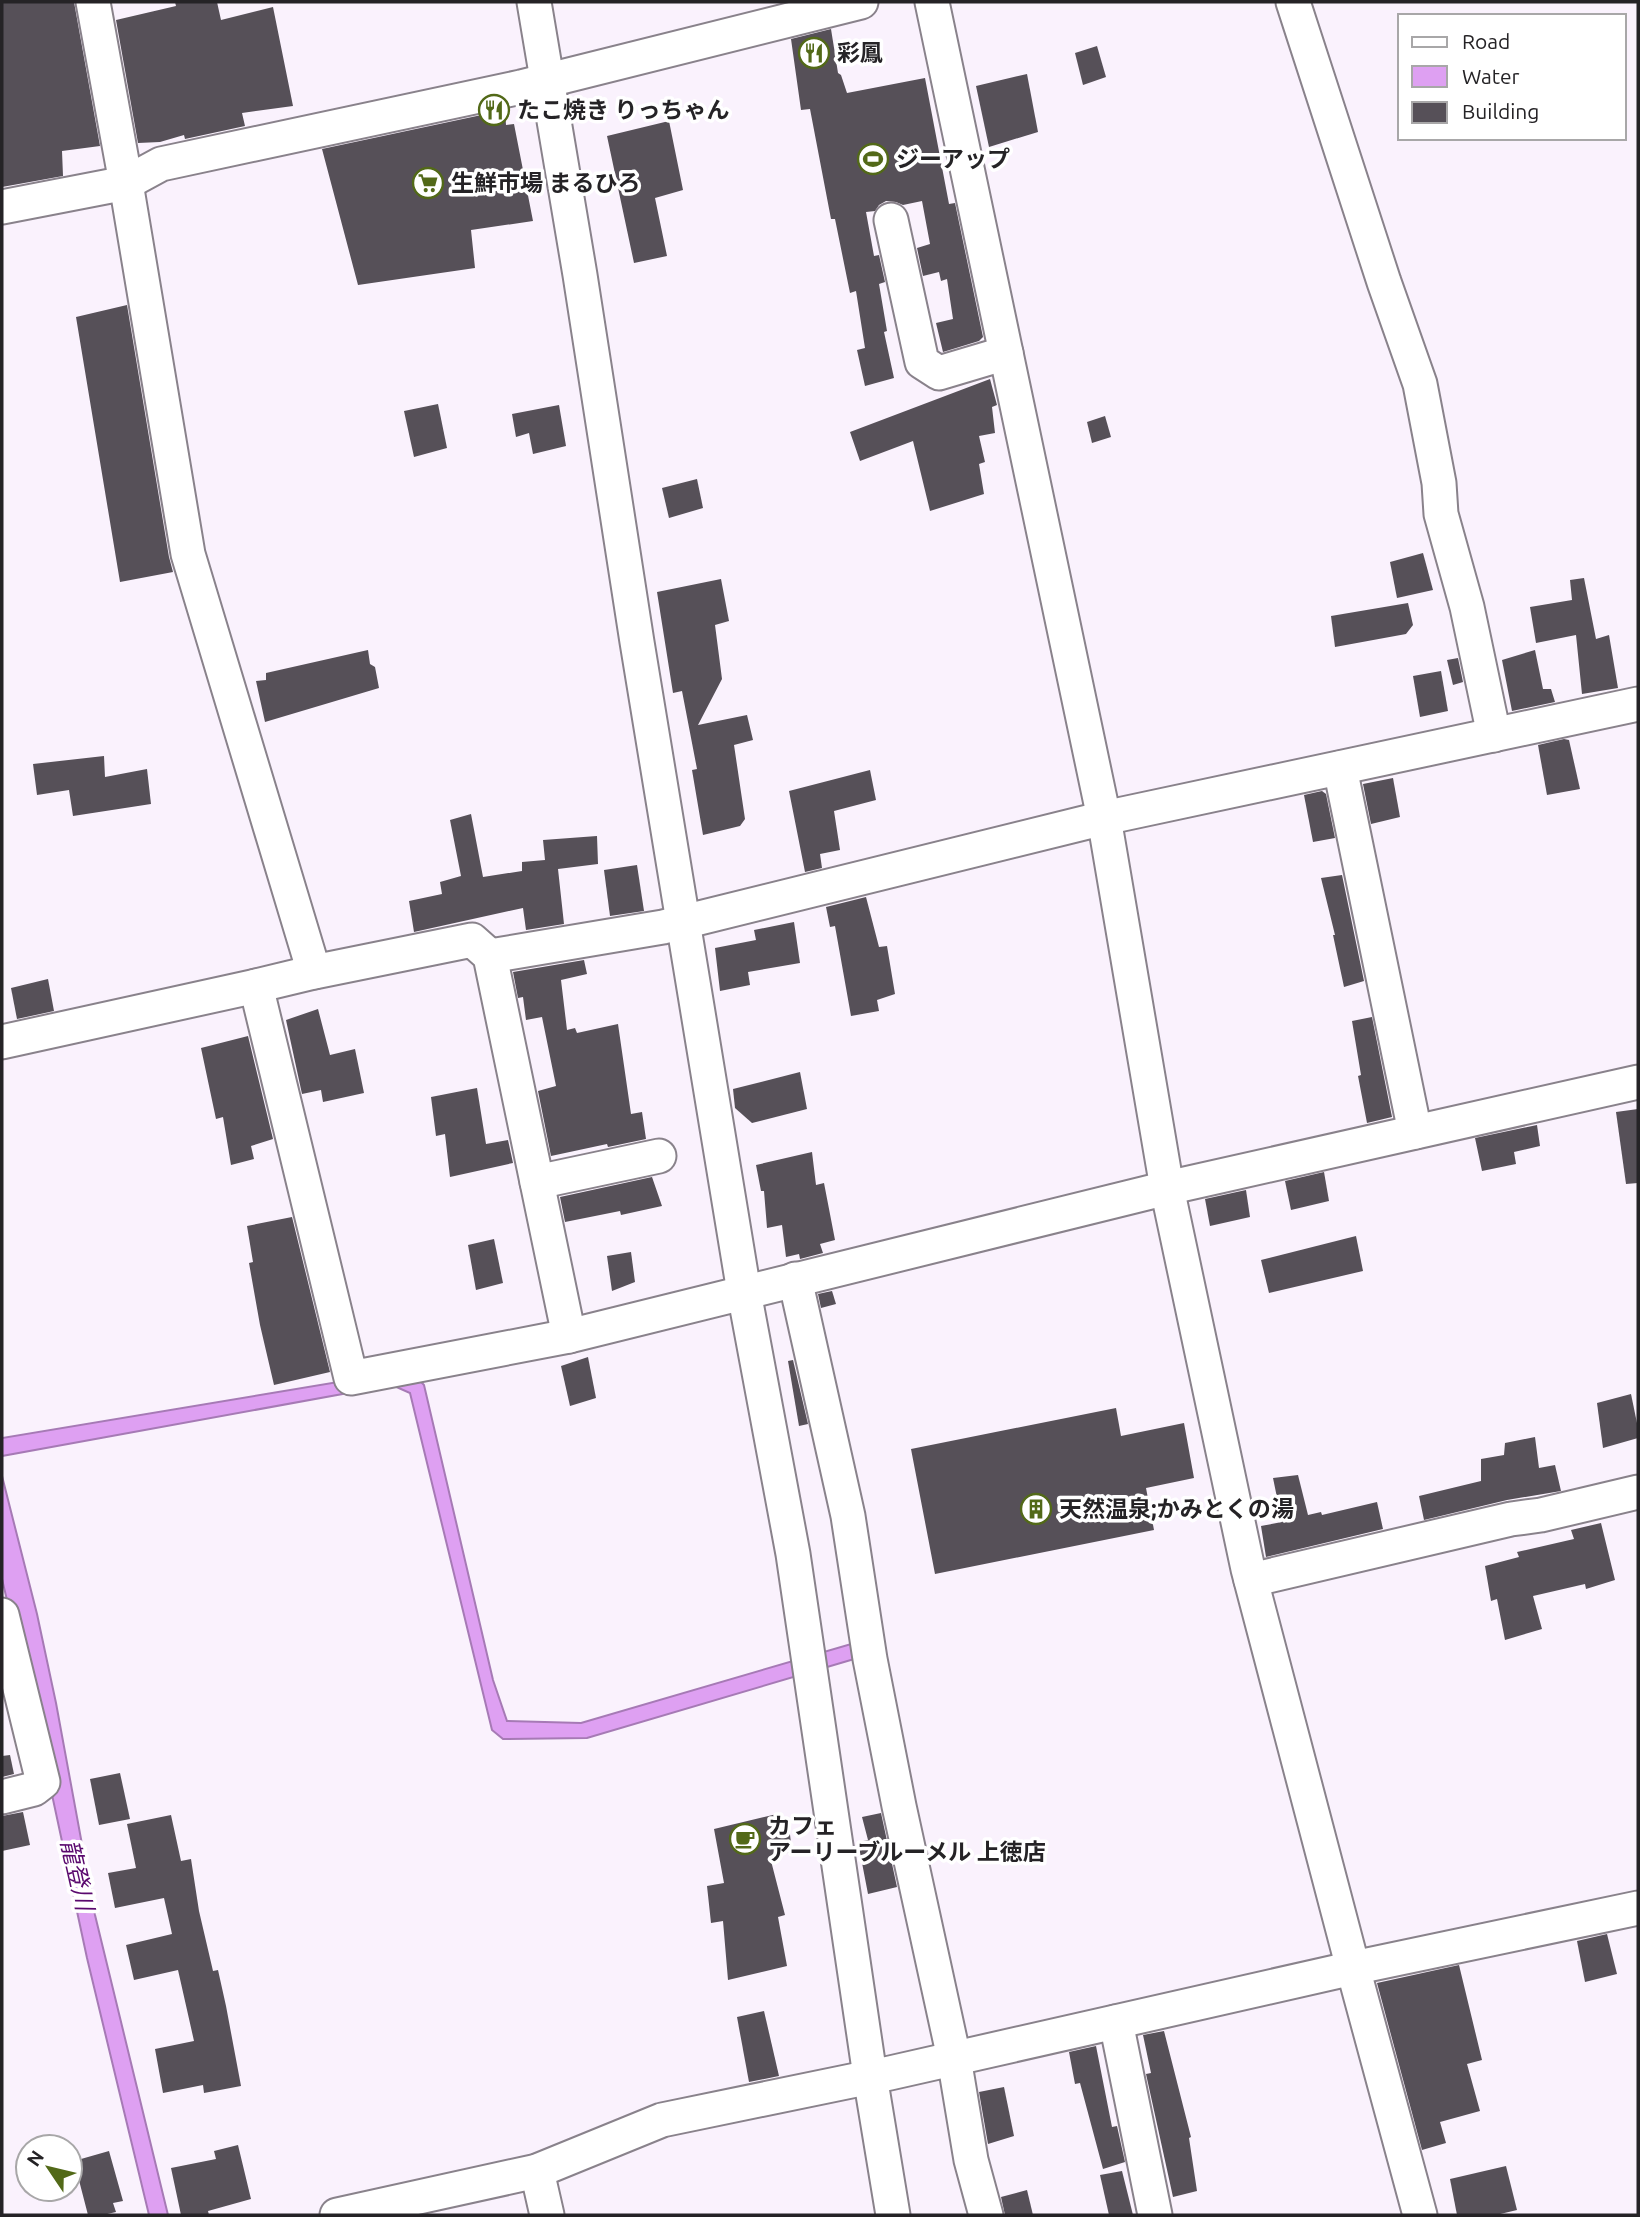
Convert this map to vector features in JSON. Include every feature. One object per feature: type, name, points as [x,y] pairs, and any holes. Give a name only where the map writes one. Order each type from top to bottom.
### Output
[{"type":"street","points":[[93,2],[188,554],[314,972]]},
{"type":"street","points":[[534,2],[744,1292],[793,1554],[893,2215]]},
{"type":"street","points":[[2,207],[126,183],[161,164],[547,79],[861,2]]},
{"type":"street","points":[[932,2],[1104,818],[1167,1188],[1251,1580],[1420,2215]]},
{"type":"street","points":[[1293,2],[1420,384],[1439,483],[1441,514],[1467,607],[1494,735]]},
{"type":"street","points":[[891,220],[922,362],[939,373],[1006,353]]},
{"type":"street","points":[[489,956],[684,922],[1104,818],[1638,704]]},
{"type":"street","points":[[1340,768],[1415,1132]]},
{"type":"street","points":[[2,1042],[314,972],[472,940],[489,956],[569,1336]]},
{"type":"street","points":[[256,986],[351,1378],[569,1336],[1167,1188],[1638,1082]]},
{"type":"street","points":[[537,1182],[659,1156]]},
{"type":"street","points":[[795,1279],[848,1516],[870,1659],[893,1779],[954,2058],[971,2160],[986,2215]]},
{"type":"street","points":[[1251,1580],[1638,1492]]},
{"type":"street","points":[[2,1615],[43,1782],[34,1789],[2,1797]]},
{"type":"street","points":[[337,2215],[537,2171],[662,2120],[1638,1908]]},
{"type":"street","points":[[1116,2022],[1155,2215]]},
{"type":"street","points":[[537,2171],[547,2215]]},
{"type":"water","points":[[410,1370],[424,1385],[493,1680],[507,1721],[581,1723],[858,1642],[861,1657],[587,1738],[503,1739],[492,1730],[410,1393],[392,1385],[2,1456],[2,1438]]},
{"type":"water","name":"龍登川","points":[[2,1476],[37,1614],[56,1703],[95,1915],[168,2215],[149,2215],[87,1958],[2,1579]]},
{"type":"building","points":[[2,2],[74,2],[100,146],[62,151],[63,176],[2,187]]},
{"type":"building","points":[[175,2],[217,2],[221,20],[273,7],[293,106],[242,113],[245,126],[185,139],[184,135],[160,142],[138,143],[116,20],[176,6]]},
{"type":"building","points":[[831,29],[838,73],[847,93],[925,78],[949,204],[955,203],[983,337],[979,341],[943,352],[936,323],[953,319],[947,279],[941,281],[939,272],[923,276],[917,248],[930,244],[922,201],[903,205],[886,201],[875,211],[866,212],[874,256],[879,255],[885,282],[879,284],[887,331],[884,332],[894,378],[865,386],[857,350],[865,348],[856,291],[850,293],[835,219],[831,219],[810,109],[801,110],[791,39]]},
{"type":"building","points":[[1097,46],[1106,77],[1083,85],[1075,53]]},
{"type":"building","points":[[1027,74],[1038,132],[989,147],[976,86]]},
{"type":"building","name":"生鮮市場 まるひろ","points":[[505,110],[506,125],[514,124],[533,221],[471,230],[475,268],[358,285],[322,149]]},
{"type":"building","points":[[669,121],[683,190],[655,198],[667,256],[634,263],[607,136]]},
{"type":"building","points":[[127,305],[173,572],[120,582],[76,317]]},
{"type":"building","points":[[990,379],[997,405],[992,407],[995,433],[979,436],[985,462],[979,464],[984,494],[930,511],[913,441],[860,461],[850,432]]},
{"type":"building","points":[[438,404],[447,448],[414,457],[404,411]]},
{"type":"building","points":[[559,405],[566,446],[533,454],[529,433],[516,437],[512,414]]},
{"type":"building","points":[[1105,416],[1111,437],[1092,443],[1087,422]]},
{"type":"building","points":[[697,479],[703,508],[669,518],[662,488]]},
{"type":"building","points":[[1423,553],[1433,590],[1397,598],[1390,562]]},
{"type":"building","points":[[1584,578],[1596,639],[1609,635],[1618,688],[1582,694],[1576,635],[1536,643],[1530,607],[1572,600],[1570,580]]},
{"type":"building","points":[[721,579],[729,621],[715,625],[722,679],[698,725],[747,715],[753,740],[734,745],[745,819],[740,826],[703,835],[692,770],[697,769],[682,691],[673,693],[657,592]]},
{"type":"building","points":[[1408,603],[1413,625],[1406,634],[1335,647],[1331,616]]},
{"type":"building","points":[[368,650],[379,688],[265,722],[256,681],[266,680],[266,673]]},
{"type":"building","points":[[1535,650],[1543,689],[1551,689],[1555,702],[1512,711],[1502,660]]},
{"type":"building","points":[[1458,658],[1463,682],[1453,685],[1447,660]]},
{"type":"building","points":[[1441,671],[1448,711],[1420,717],[1413,676]]},
{"type":"building","points":[[1569,740],[1580,789],[1547,795],[1538,745]]},
{"type":"building","points":[[104,756],[105,777],[147,769],[151,804],[73,816],[69,790],[37,795],[33,764]]},
{"type":"building","points":[[870,770],[876,800],[834,811],[840,850],[820,854],[822,868],[805,872],[789,791]]},
{"type":"building","points":[[1393,778],[1400,817],[1371,824],[1363,784]]},
{"type":"building","points":[[1322,791],[1326,794],[1335,838],[1313,842],[1304,795]]},
{"type":"building","points":[[471,814],[483,877],[522,871],[522,862],[545,860],[543,840],[597,836],[598,864],[558,869],[564,924],[526,930],[523,908],[414,932],[409,901],[442,894],[440,882],[461,876],[450,820]]},
{"type":"building","points":[[637,865],[644,911],[610,916],[604,870]]},
{"type":"building","points":[[1342,875],[1364,981],[1344,987],[1321,878]]},
{"type":"building","points":[[866,897],[879,947],[887,946],[895,994],[877,1000],[879,1011],[851,1016],[835,926],[830,927],[826,907]]},
{"type":"building","points":[[794,922],[800,963],[748,972],[750,985],[720,991],[715,948],[756,940],[754,930]]},
{"type":"building","points":[[584,960],[587,974],[561,980],[567,1030],[575,1028],[577,1033],[618,1024],[631,1114],[642,1112],[646,1139],[551,1156],[538,1091],[556,1086],[542,1017],[526,1020],[523,997],[518,998],[513,972]]},
{"type":"building","points":[[48,979],[54,1011],[17,1019],[11,988]]},
{"type":"building","points":[[318,1009],[330,1055],[355,1049],[364,1093],[323,1102],[321,1090],[302,1094],[286,1020]]},
{"type":"building","points":[[1372,1017],[1392,1117],[1367,1123],[1352,1021]]},
{"type":"building","points":[[248,1036],[273,1139],[251,1146],[254,1159],[231,1165],[223,1117],[216,1119],[201,1048]]},
{"type":"building","points":[[800,1072],[807,1109],[752,1123],[735,1108],[733,1089]]},
{"type":"building","points":[[477,1088],[486,1144],[508,1140],[513,1163],[450,1177],[445,1134],[436,1136],[431,1097]]},
{"type":"building","points":[[1638,1109],[1638,1183],[1626,1184],[1616,1112]]},
{"type":"building","points":[[1537,1125],[1540,1146],[1514,1152],[1516,1164],[1482,1171],[1475,1138]]},
{"type":"building","points":[[812,1152],[816,1185],[824,1183],[835,1240],[820,1244],[823,1253],[800,1259],[799,1254],[786,1257],[782,1225],[767,1228],[764,1191],[761,1191],[756,1165]]},
{"type":"building","points":[[1324,1172],[1329,1201],[1291,1210],[1285,1181]]},
{"type":"building","points":[[652,1177],[662,1206],[621,1215],[620,1211],[565,1222],[560,1197]]},
{"type":"building","points":[[1246,1190],[1250,1217],[1210,1226],[1205,1199]]},
{"type":"building","points":[[292,1217],[330,1372],[274,1385],[249,1263],[253,1262],[247,1226]]},
{"type":"building","points":[[1356,1236],[1363,1271],[1269,1293],[1261,1260]]},
{"type":"building","points":[[494,1239],[503,1283],[476,1290],[468,1245]]},
{"type":"building","points":[[631,1252],[635,1282],[612,1291],[607,1256]]},
{"type":"building","points":[[832,1291],[836,1304],[821,1308],[818,1294]]},
{"type":"building","points":[[588,1357],[596,1398],[570,1406],[561,1366]]},
{"type":"building","points":[[793,1360],[808,1424],[799,1426],[788,1361]]},
{"type":"building","points":[[1631,1394],[1638,1438],[1603,1448],[1597,1403]]},
{"type":"building","name":"天然温泉;かみとくの湯","points":[[1116,1408],[1121,1436],[1184,1423],[1194,1478],[1146,1488],[1154,1530],[935,1574],[911,1449]]},
{"type":"building","points":[[1535,1437],[1539,1468],[1555,1465],[1561,1491],[1507,1500],[1424,1520],[1419,1496],[1481,1481],[1481,1459],[1504,1455],[1505,1443]]},
{"type":"building","points":[[1298,1475],[1308,1515],[1321,1512],[1322,1515],[1377,1502],[1383,1529],[1266,1557],[1261,1526],[1282,1522],[1273,1478]]},
{"type":"building","points":[[1601,1523],[1615,1580],[1586,1589],[1585,1584],[1533,1596],[1542,1629],[1505,1640],[1497,1599],[1491,1601],[1485,1566],[1519,1557],[1517,1552],[1574,1539],[1571,1530]]},
{"type":"building","points":[[10,1755],[14,1774],[2,1777],[2,1756]]},
{"type":"building","points":[[120,1773],[130,1819],[99,1825],[90,1779]]},
{"type":"building","points":[[23,1812],[30,1845],[2,1851],[2,1816]]},
{"type":"building","points":[[881,1813],[897,1887],[868,1894],[858,1842],[868,1840],[862,1817]]},
{"type":"building","points":[[777,1814],[780,1828],[789,1826],[792,1852],[770,1857],[785,1915],[778,1917],[787,1966],[728,1980],[723,1921],[711,1923],[707,1886],[724,1883],[714,1829]]},
{"type":"building","points":[[171,1815],[181,1861],[191,1859],[199,1911],[213,1971],[218,1970],[241,2086],[204,2093],[203,2085],[163,2093],[155,2049],[194,2041],[178,1970],[134,1980],[126,1945],[172,1934],[164,1898],[115,1908],[108,1873],[136,1868],[127,1824]]},
{"type":"building","points":[[1607,1934],[1617,1974],[1585,1982],[1577,1941]]},
{"type":"building","points":[[1459,1965],[1482,2060],[1467,2064],[1480,2111],[1440,2122],[1446,2143],[1422,2150],[1377,1983]]},
{"type":"building","points":[[764,2011],[779,2076],[749,2082],[737,2017]]},
{"type":"building","points":[[1164,2031],[1191,2137],[1197,2191],[1173,2197],[1146,2074],[1151,2073],[1143,2035]]},
{"type":"building","points":[[1096,2046],[1112,2127],[1117,2126],[1125,2162],[1103,2169],[1080,2083],[1075,2084],[1069,2052]]},
{"type":"building","points":[[1004,2087],[1014,2136],[988,2144],[979,2092]]},
{"type":"building","points":[[238,2145],[251,2199],[208,2211],[209,2215],[181,2215],[171,2168],[216,2159],[214,2151]]},
{"type":"building","points":[[109,2151],[123,2201],[113,2203],[116,2212],[88,2215],[84,2200],[84,2158]]},
{"type":"building","points":[[1506,2166],[1517,2210],[1496,2215],[1457,2215],[1450,2179]]},
{"type":"building","points":[[1122,2171],[1133,2215],[1109,2215],[1100,2175]]},
{"type":"building","points":[[1027,2190],[1033,2215],[1005,2215],[1001,2197]]},
{"type":"place","name":"彩鳳","points":[[814,53]]},
{"type":"place","name":"たこ焼き りっちゃん","points":[[494,110]]},
{"type":"place","name":"ジーアップ","points":[[873,159]]},
{"type":"place","name":"生鮮市場 まるひろ","points":[[428,183]]},
{"type":"place","name":"天然温泉;かみとくの湯","points":[[1036,1509]]},
{"type":"place","name":"カフェ アーリーブルーメル 上徳店","points":[[745,1839]]}]
